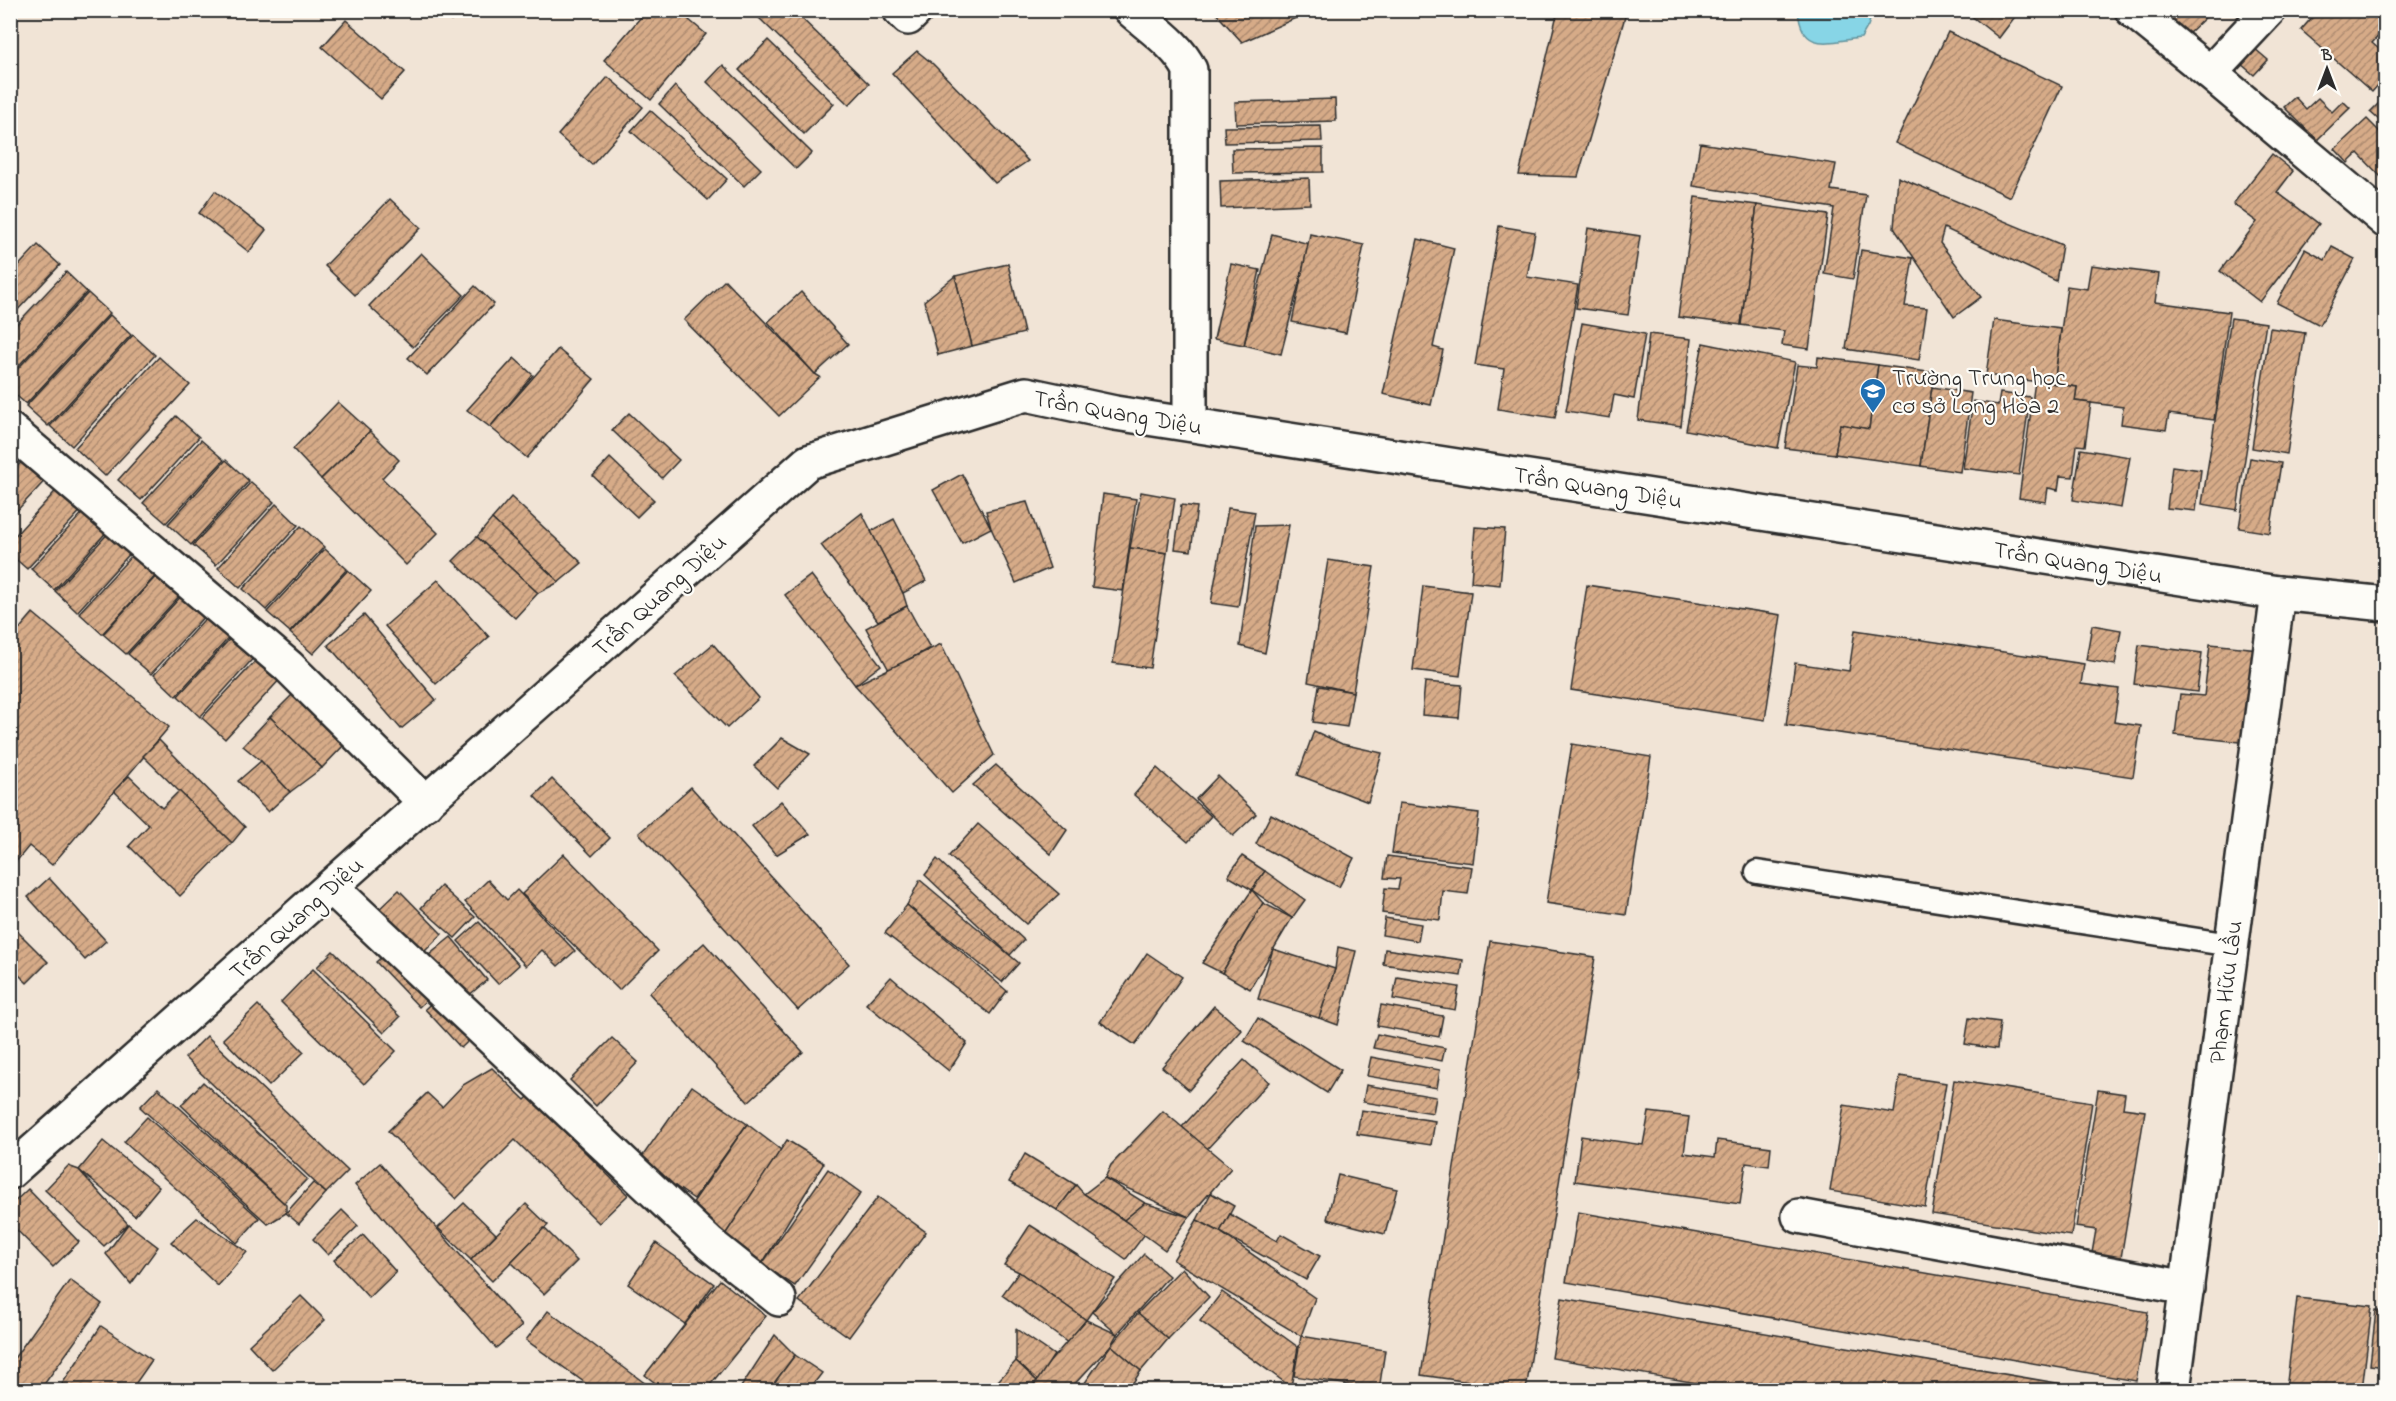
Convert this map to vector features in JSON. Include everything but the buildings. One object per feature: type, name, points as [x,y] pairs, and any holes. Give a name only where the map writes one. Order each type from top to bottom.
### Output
[{"type":"street","points":[[900,10],[909,18],[916,10]]},
{"type":"street","points":[[1131,10],[1176,50],[1190,70],[1190,424]]},
{"type":"street","points":[[2132,10],[2385,221]]},
{"type":"street","points":[[2210,73],[2269,10]]},
{"type":"street","name":"Trần Quang Diệu","points":[[10,1172],[808,462],[1026,394],[1115,413],[2278,592],[2385,604]]},
{"type":"street","points":[[10,430],[288,666],[426,802]]},
{"type":"street","name":"Phạm Hữu Lầu","points":[[2173,1390],[2278,592]]},
{"type":"street","points":[[331,887],[710,1244],[779,1299]]},
{"type":"street","points":[[1799,1216],[2187,1288]]},
{"type":"lane","points":[[1757,872],[2231,945]]},
{"type":"water","points":[[1798,10],[1873,11],[1861,38],[1819,42],[1805,34]]},
{"type":"place","name":"Trường Trung học cơ sở Long Hòa 2","points":[[1873,414]]}]
